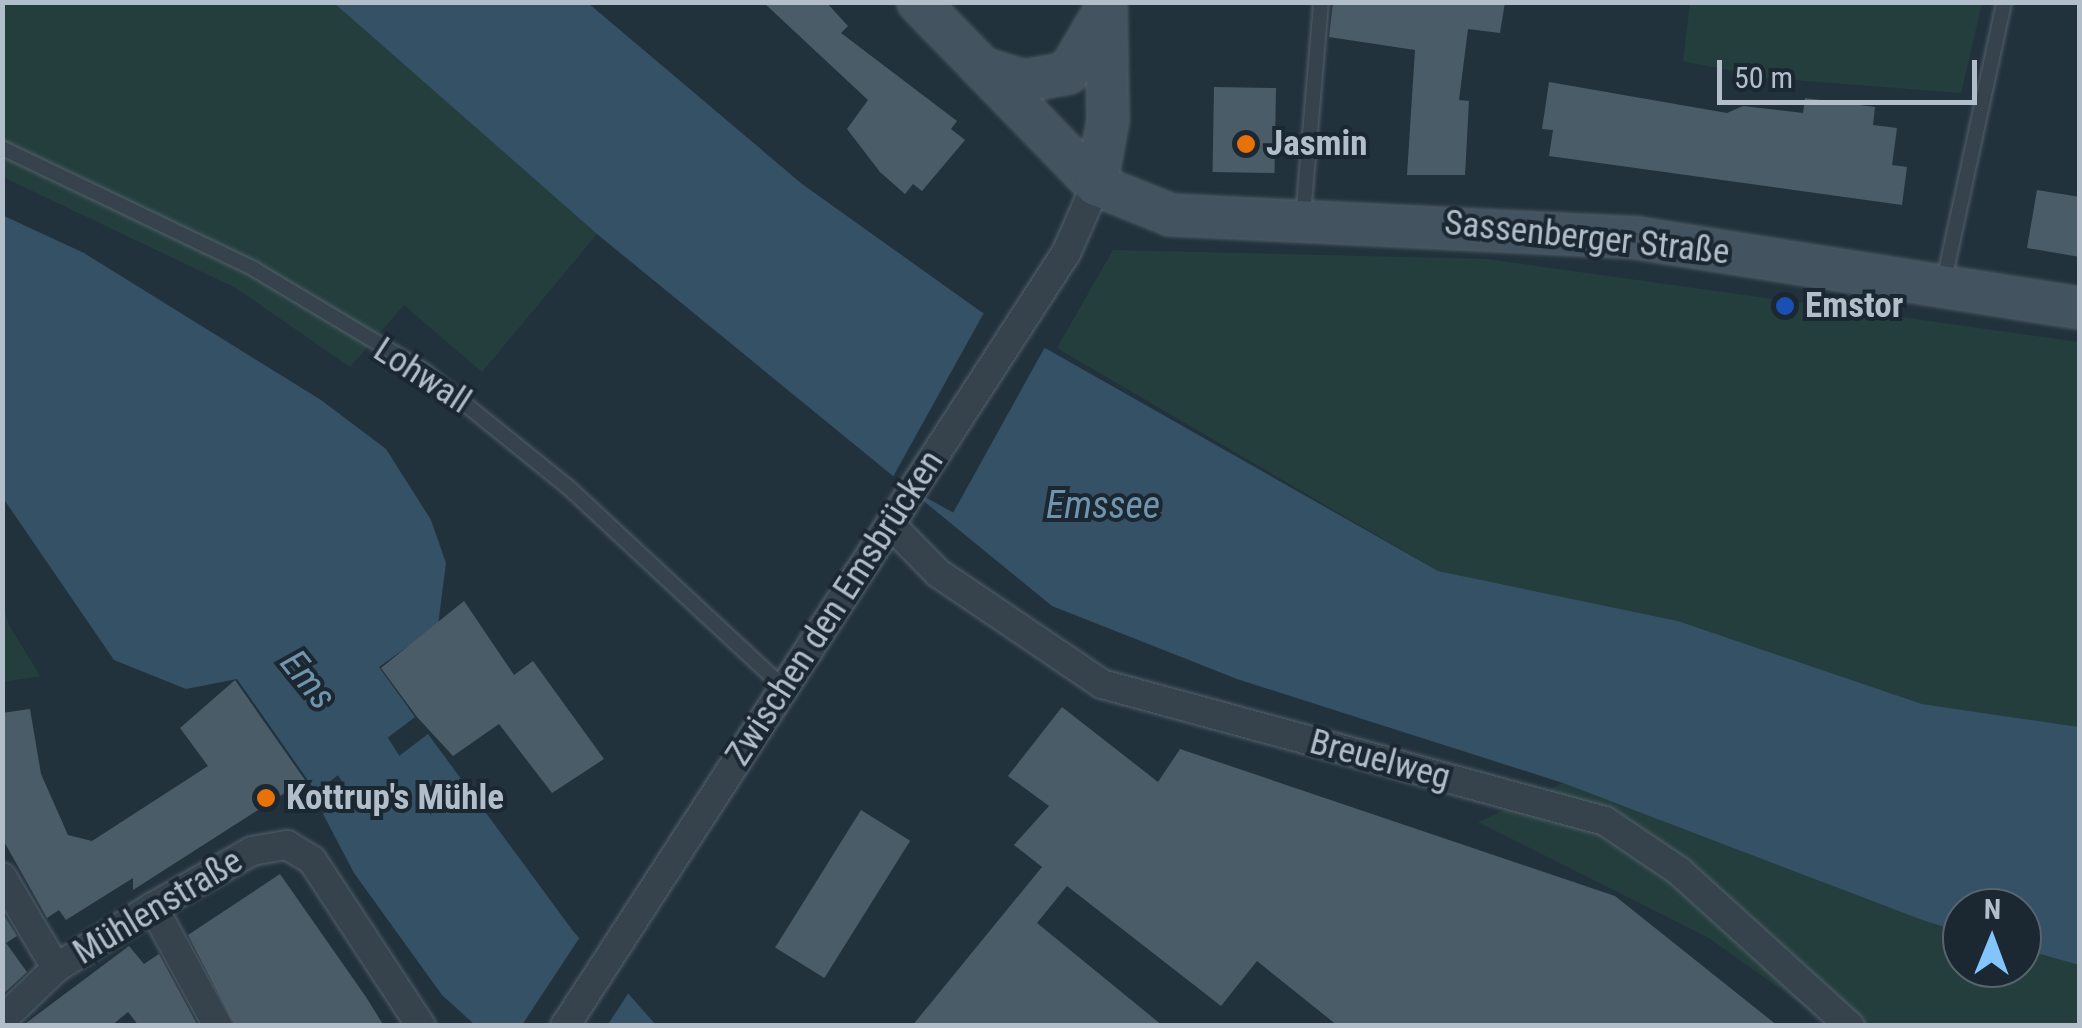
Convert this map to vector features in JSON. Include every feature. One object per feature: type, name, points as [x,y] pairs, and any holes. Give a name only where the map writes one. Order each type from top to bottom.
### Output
[{"type":"street","points":[[918,2],[1096,186]]},
{"type":"street","points":[[981,67],[1024,81],[1068,73],[1093,43],[1106,3]]},
{"type":"street","points":[[1096,186],[1108,120],[1106,3]]},
{"type":"street","name":"Sassenberger Straße","points":[[1096,186],[1171,215],[1303,218],[1637,238],[2080,308]]},
{"type":"street","name":"Zwischen den Emsbrücken","points":[[565,1026],[1066,253],[1096,186]]},
{"type":"street","name":"Breuelweg","points":[[890,524],[938,572],[1102,684],[1605,821],[1669,862],[1850,1026]]},
{"type":"street","name":"Mühlenstraße","points":[[2,1020],[56,968],[152,906],[252,850],[296,848],[420,1026]]},
{"type":"street","points":[[2,877],[56,968]]},
{"type":"street","points":[[152,906],[218,1026]]},
{"type":"lane","points":[[1303,218],[1321,2]]},
{"type":"lane","points":[[1943,286],[2004,2]]},
{"type":"lane","name":"Lohwall","points":[[2,148],[254,269],[423,370],[569,488],[784,688]]},
{"type":"green space","points":[[1690,2],[1982,3],[1961,93],[1767,78],[1683,61]]},
{"type":"green space","points":[[3,3],[334,3],[597,234],[482,372],[404,305],[350,367],[236,288],[3,177]]},
{"type":"green space","points":[[1113,250],[1487,259],[2079,342],[2079,727],[1922,704],[1678,621],[1438,571],[1057,348]]},
{"type":"green space","points":[[2,603],[9,625],[40,676],[3,682]]},
{"type":"green space","points":[[1563,783],[1942,925],[1942,988],[2042,988],[2042,955],[2079,965],[2079,1025],[1831,1025],[1709,938],[1478,822]]},
{"type":"water","name":"Emssee","points":[[334,3],[588,3],[802,184],[980,311],[1438,571],[1678,621],[1922,704],[2079,727],[2079,965],[2042,955],[2042,888],[1942,888],[1942,926],[1563,783],[1237,679],[1052,606],[597,234]]},
{"type":"water","points":[[2,215],[84,253],[321,400],[386,449],[431,520],[446,563],[438,625],[379,667],[415,717],[316,792],[237,679],[186,689],[114,660],[3,498]]},
{"type":"water","points":[[428,734],[573,931],[656,1025],[475,1025],[442,995],[354,873],[323,814]]},
{"type":"pier","points":[[986,309],[1047,343],[953,513],[892,479]]},
{"type":"pier","points":[[580,937],[631,989],[607,1026],[522,1025]]},
{"type":"building","points":[[763,2],[826,2],[848,26],[841,33],[957,121],[951,129],[965,140],[922,191],[913,184],[905,194],[880,172],[847,129],[868,100]]},
{"type":"building","points":[[1333,2],[1505,2],[1500,33],[1468,29],[1459,100],[1469,101],[1465,175],[1407,175],[1415,50],[1329,37]]},
{"type":"building","points":[[1549,82],[1727,113],[1743,106],[1803,113],[1805,98],[1875,107],[1873,125],[1897,128],[1892,165],[1907,167],[1902,205],[1549,156],[1553,130],[1542,129]]},
{"type":"building","points":[[1214,87],[1276,88],[1275,173],[1213,172]]},
{"type":"building","points":[[2037,190],[2080,197],[2080,257],[2027,248]]},
{"type":"building","points":[[464,601],[514,675],[533,661],[604,759],[552,793],[499,724],[453,756],[417,717],[381,668]]},
{"type":"building","points":[[235,680],[305,780],[133,890],[133,878],[66,920],[59,910],[47,918],[2,838],[2,713],[30,709],[41,774],[68,835],[92,841],[208,766],[180,728]]},
{"type":"building","points":[[1062,707],[1158,782],[1180,749],[1615,896],[1778,1026],[1338,1026],[1257,961],[1221,1006],[1067,886],[1037,923],[1163,1026],[912,1026],[1042,867],[1014,845],[1049,806],[1008,776]]},
{"type":"building","points":[[861,810],[910,841],[824,978],[775,947]]},
{"type":"building","points":[[280,874],[384,1026],[235,1026],[188,935]]},
{"type":"building","points":[[2,912],[17,936],[6,943],[27,972],[2,995]]},
{"type":"building","points":[[129,946],[144,964],[159,954],[198,1026],[139,1026],[128,1012],[111,1026],[22,1026]]},
{"type":"waterway","name":"Ems","points":[[317,684],[421,848]]},
{"type":"place","name":"Jasmin","points":[[1246,144]]},
{"type":"place","name":"Emstor","points":[[1785,306]]},
{"type":"place","name":"Kottrup's Mühle","points":[[266,798]]}]
